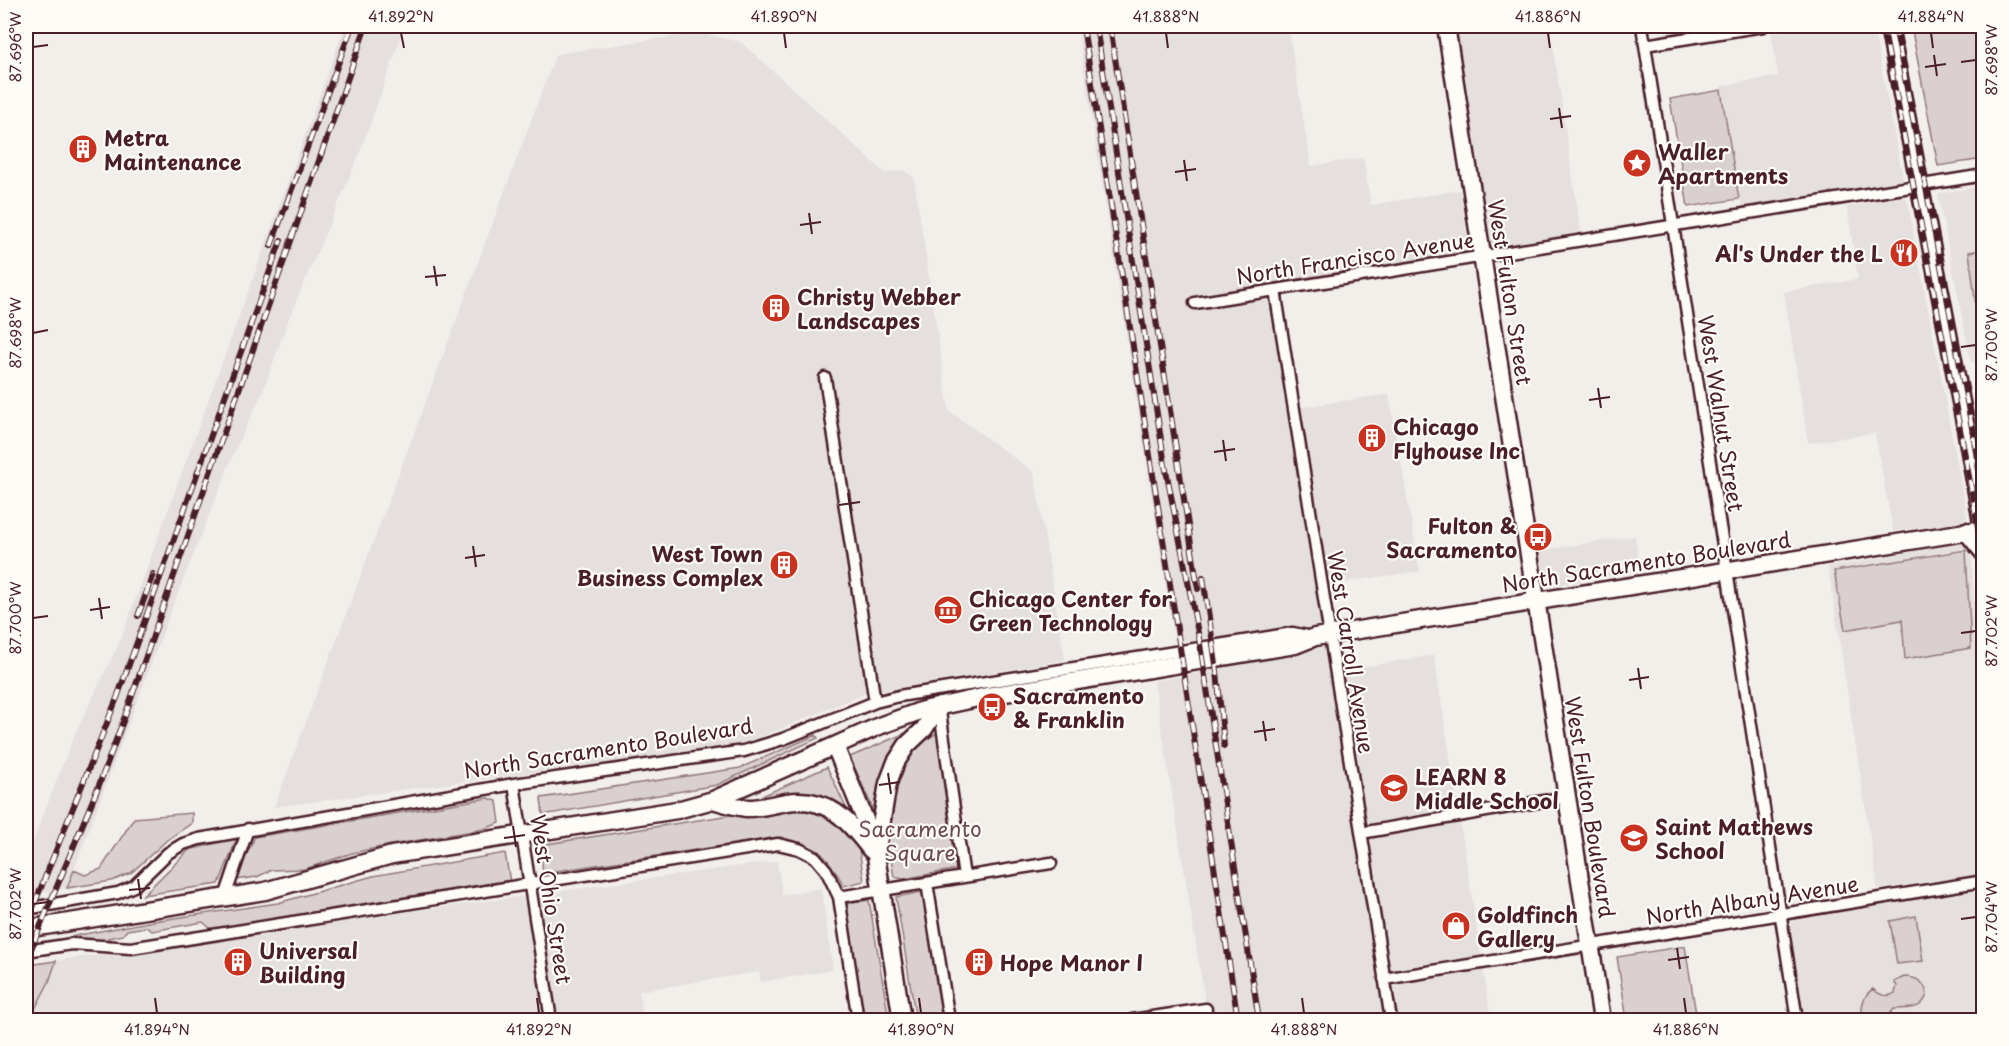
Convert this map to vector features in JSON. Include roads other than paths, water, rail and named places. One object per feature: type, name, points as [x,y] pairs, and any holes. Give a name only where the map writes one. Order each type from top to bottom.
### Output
[{"type":"street","name":"West Fulton Street","points":[[1446,26],[1536,601]]},
{"type":"street","name":"West Walnut Street","points":[[1642,26],[1797,1020]]},
{"type":"street","points":[[1644,45],[1763,26]]},
{"type":"street","points":[[1889,26],[1981,502],[1978,531],[1983,553]]},
{"type":"street","name":"North Francisco Avenue","points":[[1195,303],[1983,175]]},
{"type":"street","name":"West Carroll Avenue","points":[[1275,290],[1322,636],[1361,833],[1391,1020]]},
{"type":"street","points":[[825,378],[875,702]]},
{"type":"street","name":"North Sacramento Boulevard","points":[[26,909],[118,893],[134,886],[168,853],[183,844],[248,829],[514,784],[744,751],[783,739],[875,702],[987,696],[1295,645],[1322,636],[1978,531]]},
{"type":"street","name":"West Fulton Boulevard","points":[[1536,601],[1602,1020]]},
{"type":"street","points":[[876,856],[888,783],[896,762],[907,745],[924,729],[938,698]]},
{"type":"street","points":[[938,698],[964,877]]},
{"type":"street","name":"North Sacramento Boulevard","points":[[26,929],[266,891],[392,855],[677,810],[713,800],[938,698]]},
{"type":"street","points":[[835,746],[868,827],[876,856],[902,1020]]},
{"type":"street","name":"West Ohio Street","points":[[514,784],[551,1020]]},
{"type":"street","points":[[1361,833],[1567,797]]},
{"type":"street","points":[[713,800],[746,808],[793,801],[819,803],[849,822],[876,856]]},
{"type":"street","points":[[225,897],[248,829]]},
{"type":"street","points":[[26,951],[72,944],[131,948],[778,844],[799,849],[815,857],[826,870],[840,897],[858,1020]]},
{"type":"street","points":[[840,897],[1051,862]]},
{"type":"street","name":"North Albany Avenue","points":[[1384,979],[1983,881]]},
{"type":"street","points":[[927,883],[949,1020]]},
{"type":"street","points":[[1132,1020],[1206,1009]]},
{"type":"railway","points":[[271,246],[352,26]]},
{"type":"railway","points":[[26,961],[125,716],[366,26]]},
{"type":"railway","points":[[1083,26],[1238,1020]]},
{"type":"railway","points":[[1096,26],[1165,465],[1199,638],[1259,1020]]},
{"type":"railway","points":[[1110,26],[1198,589]]},
{"type":"railway","points":[[1883,26],[1971,487],[1979,533],[1984,595]]},
{"type":"railway","points":[[1895,26],[1984,501]]},
{"type":"railway","points":[[26,925],[117,698],[281,240]]},
{"type":"railway","points":[[138,616],[153,574]]},
{"type":"railway","points":[[1203,577],[1217,671],[1224,746]]},
{"type":"place","name":"Metra Maintenance","points":[[83,149]]},
{"type":"place","name":"Waller Apartments","points":[[1637,163]]},
{"type":"place","name":"Al's Under the L","points":[[1904,253]]},
{"type":"place","name":"Christy Webber Landscapes","points":[[776,308]]},
{"type":"place","name":"Chicago Flyhouse Inc","points":[[1372,438]]},
{"type":"place","name":"Fulton & Sacramento","points":[[1538,537]]},
{"type":"place","name":"West Town Business Complex","points":[[784,565]]},
{"type":"place","name":"Chicago Center for Green Technology","points":[[948,610]]},
{"type":"place","name":"Sacramento & Franklin","points":[[992,707]]},
{"type":"place","name":"LEARN 8 Middle School","points":[[1394,788]]},
{"type":"place","name":"Saint Mathews School","points":[[1634,838]]},
{"type":"place","name":"Goldfinch Gallery","points":[[1456,926]]},
{"type":"place","name":"Universal Building","points":[[238,962]]},
{"type":"place","name":"Hope Manor I","points":[[979,962]]},
{"type":"park label","name":"Sacramento Square","points":[[920,840]]}]
